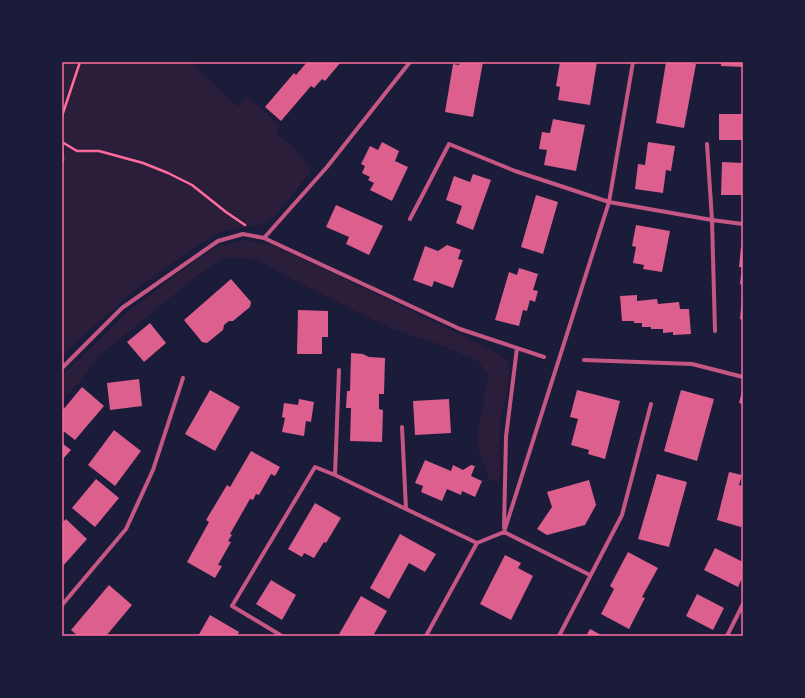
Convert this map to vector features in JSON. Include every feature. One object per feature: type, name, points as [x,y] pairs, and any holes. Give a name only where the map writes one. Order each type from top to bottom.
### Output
[{"type":"street","points":[[264,238],[327,167],[410,62]]},
{"type":"street","points":[[504,532],[609,202],[633,62]]},
{"type":"street","points":[[410,219],[449,144],[515,171],[609,202],[743,224]]},
{"type":"street","points":[[707,144],[712,220],[714,331]]},
{"type":"street","points":[[62,368],[122,308],[218,241],[243,234],[264,238],[460,329],[544,357]]},
{"type":"street","points":[[504,532],[506,437],[517,348]]},
{"type":"street","points":[[584,360],[692,364],[743,377]]},
{"type":"street","points":[[335,475],[339,370]]},
{"type":"street","points":[[62,605],[126,529],[154,470],[183,378]]},
{"type":"street","points":[[559,636],[622,515],[651,404]]},
{"type":"street","points":[[402,427],[406,509]]},
{"type":"street","points":[[282,636],[232,606],[315,467],[335,475],[477,543]]},
{"type":"street","points":[[426,636],[477,543],[504,532],[590,575]]},
{"type":"street","points":[[727,636],[743,604]]},
{"type":"path","points":[[62,116],[80,62]]},
{"type":"path","points":[[62,143],[77,151],[99,151],[143,163],[168,173],[192,185],[226,212],[264,238]]},
{"type":"path","points":[[62,143],[62,162]]},
{"type":"shaded area","points":[[62,62],[191,62],[238,107],[247,96],[279,125],[276,133],[300,153],[311,171],[273,219],[260,225],[225,230],[197,246],[136,289],[77,341],[62,357]]},
{"type":"shaded area","points":[[245,240],[271,245],[290,253],[493,350],[503,358],[507,362],[509,375],[508,389],[500,424],[499,483],[489,479],[477,445],[488,375],[477,360],[430,341],[396,330],[353,310],[258,261],[243,257],[227,257],[203,271],[101,354],[62,401],[62,376],[127,312],[191,264],[218,246]]},
{"type":"building","points":[[307,62],[341,62],[325,81],[322,79],[314,88],[311,86],[281,121],[265,107],[294,73],[296,75]]},
{"type":"building","points":[[460,62],[483,62],[473,117],[445,112],[453,64],[459,65]]},
{"type":"building","points":[[560,62],[597,62],[590,105],[558,100],[560,87],[556,86]]},
{"type":"building","points":[[666,62],[696,64],[684,128],[656,123]]},
{"type":"building","points":[[721,62],[743,62],[743,67],[721,66]]},
{"type":"building","points":[[719,114],[743,114],[743,140],[719,140]]},
{"type":"building","points":[[553,119],[585,125],[576,171],[544,165],[547,150],[539,149],[542,132],[550,133]]},
{"type":"building","points":[[382,142],[399,151],[395,161],[408,167],[392,201],[370,190],[374,183],[368,180],[370,177],[362,173],[365,166],[361,164],[370,146],[378,150]]},
{"type":"building","points":[[648,142],[675,146],[671,171],[666,170],[663,193],[635,189],[638,164],[645,165]]},
{"type":"building","points":[[722,162],[743,163],[743,195],[721,195]]},
{"type":"building","points":[[473,174],[491,180],[473,230],[456,223],[462,206],[446,200],[454,176],[470,182]]},
{"type":"building","points":[[536,195],[558,202],[543,254],[521,247]]},
{"type":"building","points":[[336,205],[383,226],[369,255],[346,244],[349,237],[326,227]]},
{"type":"building","points":[[636,225],[670,231],[662,272],[643,269],[644,265],[633,263],[636,247],[632,246]]},
{"type":"building","points":[[447,245],[461,250],[458,259],[463,260],[453,288],[434,281],[432,287],[413,280],[425,246],[438,251]]},
{"type":"building","points":[[741,247],[743,247],[743,285],[740,284],[742,267],[739,267]]},
{"type":"building","points":[[519,268],[538,274],[533,290],[538,291],[535,302],[530,300],[527,311],[523,310],[519,326],[495,320],[509,272],[517,275]]},
{"type":"building","points":[[231,279],[251,302],[250,307],[233,321],[229,321],[224,325],[223,330],[207,343],[202,342],[184,320]]},
{"type":"building","points":[[637,295],[637,301],[657,299],[658,304],[679,302],[680,309],[689,309],[691,334],[673,335],[673,332],[663,333],[663,329],[642,327],[642,323],[622,321],[620,296]]},
{"type":"building","points":[[743,299],[743,320],[740,319]]},
{"type":"building","points":[[298,310],[328,311],[328,337],[322,337],[322,354],[297,354]]},
{"type":"building","points":[[150,323],[166,343],[144,362],[127,342]]},
{"type":"building","points":[[351,353],[363,354],[369,357],[385,358],[384,394],[379,394],[379,409],[383,410],[382,442],[350,441],[351,408],[346,408],[347,391],[350,391]]},
{"type":"building","points":[[139,379],[142,406],[110,410],[107,383]]},
{"type":"building","points":[[82,387],[104,406],[75,440],[62,430],[62,411]]},
{"type":"building","points":[[743,388],[743,404],[739,403]]},
{"type":"building","points":[[210,390],[240,407],[215,451],[185,434]]},
{"type":"building","points":[[577,390],[620,401],[605,459],[588,454],[589,450],[571,445],[578,419],[570,417]]},
{"type":"building","points":[[681,390],[714,399],[697,461],[664,451]]},
{"type":"building","points":[[299,399],[314,402],[311,422],[306,421],[304,436],[282,432],[285,418],[282,417],[284,403],[298,405]]},
{"type":"building","points":[[449,399],[451,433],[415,435],[413,401]]},
{"type":"building","points":[[114,430],[141,451],[115,486],[88,465]]},
{"type":"building","points":[[62,443],[71,450],[62,460]]},
{"type":"building","points":[[251,451],[280,467],[275,476],[271,474],[259,495],[256,494],[253,500],[250,499],[230,534],[232,535],[228,541],[231,542],[218,565],[222,566],[215,578],[187,562],[209,522],[206,520],[227,485],[230,487]]},
{"type":"building","points":[[425,460],[451,471],[453,465],[463,470],[471,465],[475,466],[471,476],[482,481],[475,497],[462,491],[461,495],[447,489],[442,501],[421,492],[423,486],[415,483]]},
{"type":"building","points":[[729,472],[742,475],[739,485],[743,486],[743,518],[741,527],[717,520]]},
{"type":"building","points":[[657,474],[687,482],[669,547],[638,539]]},
{"type":"building","points":[[96,479],[119,498],[95,527],[72,508]]},
{"type":"building","points":[[589,480],[596,505],[585,525],[547,535],[537,529],[552,507],[547,492]]},
{"type":"building","points":[[315,503],[341,518],[326,543],[324,542],[314,558],[304,553],[302,557],[288,549]]},
{"type":"building","points":[[66,519],[87,539],[62,567],[62,523]]},
{"type":"building","points":[[400,534],[436,554],[425,572],[409,563],[389,599],[370,588]]},
{"type":"building","points":[[715,548],[743,562],[743,576],[738,587],[704,570]]},
{"type":"building","points":[[628,552],[658,568],[642,597],[645,598],[629,629],[601,614],[614,589],[610,586]]},
{"type":"building","points":[[505,555],[521,563],[518,568],[533,576],[511,620],[480,604]]},
{"type":"building","points":[[271,580],[296,595],[282,620],[256,604]]},
{"type":"building","points":[[109,585],[132,605],[106,636],[78,636],[71,630]]},
{"type":"building","points":[[697,594],[724,608],[713,630],[686,616]]},
{"type":"building","points":[[361,596],[387,611],[373,636],[338,636]]},
{"type":"building","points":[[210,615],[239,632],[237,636],[198,636]]},
{"type":"building","points":[[590,629],[603,636],[586,636]]}]
